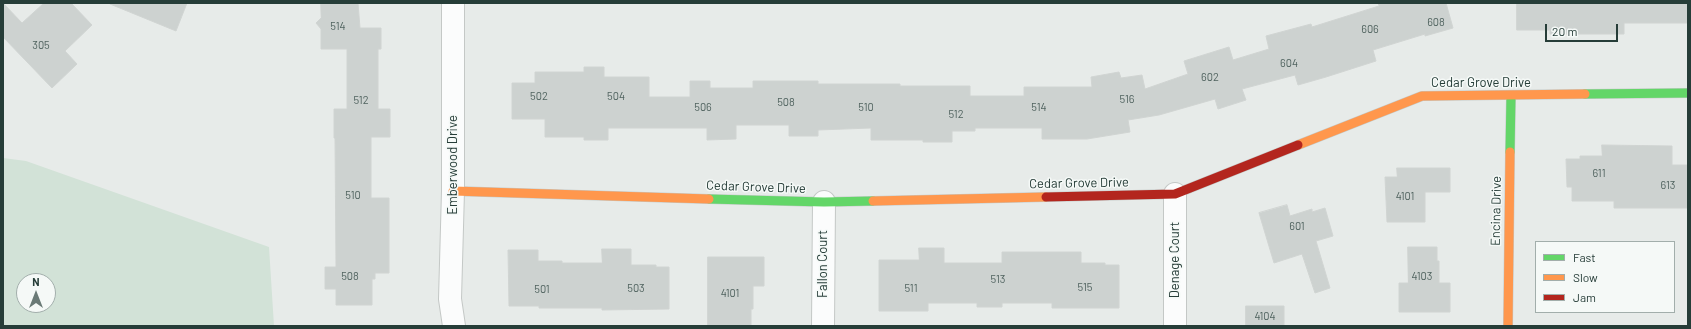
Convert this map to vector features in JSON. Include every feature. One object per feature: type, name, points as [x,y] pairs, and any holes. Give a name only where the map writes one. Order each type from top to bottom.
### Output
[{"type":"street","name":"Emberwood Drive","points":[[453,3],[453,191],[450,299],[454,326]]},
{"type":"street","name":"Cedar Grove Drive","points":[[453,191],[824,202],[1175,194],[1422,96],[1688,93]]},
{"type":"street","name":"Encina Drive","points":[[1508,326],[1511,96]]},
{"type":"street","name":"Denage Court","points":[[1175,194],[1175,326]]},
{"type":"street","name":"Fallon Court","points":[[823,326],[824,202]]},
{"type":"green space","points":[[3,158],[26,161],[269,247],[274,326],[3,326]]},
{"type":"building","points":[[3,3],[22,23],[44,3],[71,3],[92,25],[65,51],[77,64],[52,88],[3,37]]},
{"type":"building","points":[[110,3],[187,3],[176,31]]},
{"type":"building","points":[[321,3],[358,3],[360,28],[381,28],[381,49],[378,49],[378,109],[390,109],[390,137],[371,137],[371,198],[389,198],[389,273],[375,273],[375,279],[372,279],[372,305],[336,305],[336,289],[325,289],[325,267],[336,267],[334,109],[347,109],[347,49],[321,49],[321,29],[316,23],[321,18]]},
{"type":"building","points":[[1378,3],[1446,3],[1453,28],[1425,36],[1425,34],[1373,50],[1376,61],[1326,77],[1298,85],[1295,75],[1242,89],[1246,100],[1218,109],[1215,99],[1159,115],[1128,120],[1130,132],[1087,139],[1042,139],[1042,128],[975,128],[975,131],[952,131],[952,142],[923,142],[923,140],[871,140],[871,128],[818,130],[818,136],[789,136],[789,125],[736,125],[736,139],[707,140],[707,128],[608,128],[608,140],[584,140],[584,137],[545,137],[545,119],[512,119],[512,83],[535,83],[535,72],[584,72],[584,67],[604,67],[604,77],[649,77],[649,97],[690,97],[690,81],[710,81],[710,88],[753,88],[753,81],[818,81],[818,84],[900,84],[900,86],[970,86],[970,96],[1024,96],[1024,87],[1092,87],[1091,77],[1119,72],[1121,78],[1142,75],[1145,89],[1188,74],[1184,61],[1229,47],[1233,60],[1269,49],[1266,36],[1311,24],[1312,27],[1379,6]]},
{"type":"building","points":[[1517,3],[1688,3],[1688,23],[1624,23],[1624,34],[1550,34],[1550,30],[1517,30]]},
{"type":"building","points":[[1602,145],[1672,146],[1672,165],[1688,165],[1688,208],[1614,208],[1614,201],[1572,201],[1572,187],[1567,187],[1566,159],[1580,159],[1580,156],[1602,156]]},
{"type":"building","points":[[1397,168],[1450,168],[1450,192],[1425,192],[1425,222],[1387,222],[1385,177],[1397,177]]},
{"type":"building","points":[[1287,205],[1290,216],[1312,209],[1312,212],[1325,208],[1333,236],[1316,241],[1330,288],[1315,293],[1302,254],[1274,263],[1259,213]]},
{"type":"building","points":[[1408,247],[1437,247],[1437,261],[1439,261],[1439,283],[1450,283],[1450,312],[1399,312],[1399,283],[1408,283]]},
{"type":"building","points":[[919,248],[944,248],[944,263],[1002,263],[1002,252],[1081,252],[1081,263],[1105,263],[1105,265],[1119,265],[1119,308],[1052,308],[1052,303],[1002,303],[1002,307],[977,307],[977,303],[928,303],[928,311],[879,311],[879,260],[919,260]]},
{"type":"building","points":[[602,249],[631,249],[631,265],[656,265],[656,267],[669,267],[669,309],[602,310],[602,308],[539,308],[539,306],[509,306],[508,250],[538,250],[538,261],[562,261],[562,263],[602,263]]},
{"type":"building","points":[[708,257],[764,257],[764,286],[753,286],[751,326],[708,326]]},
{"type":"building","points":[[1246,306],[1284,306],[1284,326],[1246,326]]},
{"type":"traffic: fast","points":[[1585,94],[1688,93]]},
{"type":"traffic: fast","points":[[1510,152],[1511,96]]},
{"type":"traffic: fast","points":[[709,199],[824,202],[873,201]]},
{"type":"traffic: slow","points":[[1298,145],[1422,96],[1585,94]]},
{"type":"traffic: slow","points":[[1508,326],[1510,152]]},
{"type":"traffic: slow","points":[[453,191],[709,199]]},
{"type":"traffic: slow","points":[[873,201],[1046,197]]},
{"type":"traffic: jam","points":[[1046,197],[1175,194],[1298,145]]}]
